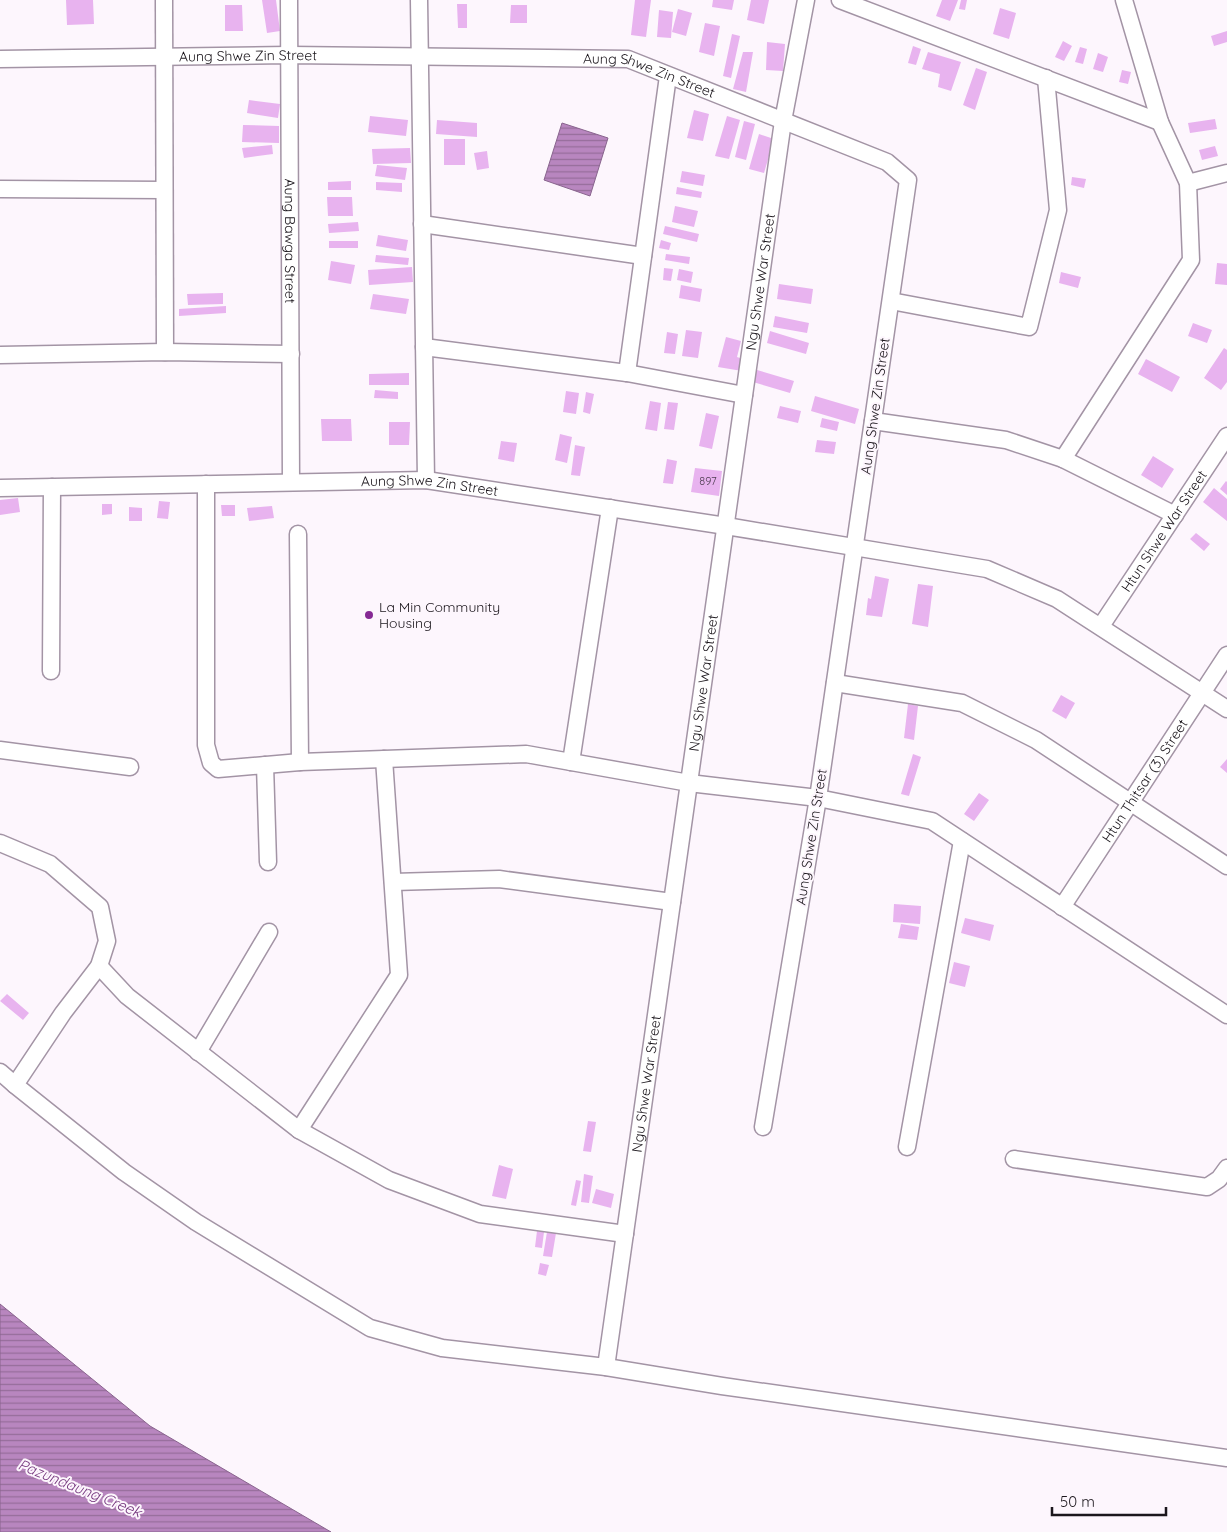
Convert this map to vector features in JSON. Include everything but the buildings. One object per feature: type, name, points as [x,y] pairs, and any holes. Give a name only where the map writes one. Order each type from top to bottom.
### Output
[{"type":"street","points":[[164,0],[165,352]]},
{"type":"street","name":"Aung Bawga Street","points":[[289,0],[291,482]]},
{"type":"street","points":[[419,0],[426,480]]},
{"type":"street","name":"Ngu Shwe War Street","points":[[606,1367],[784,121],[806,0]]},
{"type":"street","points":[[840,0],[1160,122]]},
{"type":"street","points":[[1063,459],[1191,260],[1188,183],[1160,122],[1124,0]]},
{"type":"street","name":"Aung Shwe Zin Street","points":[[0,59],[289,55],[628,59],[887,162],[908,180],[818,798],[763,1127]]},
{"type":"street","points":[[627,373],[668,76]]},
{"type":"street","points":[[891,301],[1029,327],[1058,210],[1046,78]]},
{"type":"street","points":[[1188,183],[1227,172]]},
{"type":"street","points":[[0,188],[164,190]]},
{"type":"street","points":[[422,224],[643,256]]},
{"type":"street","points":[[424,347],[627,373],[744,396]]},
{"type":"street","points":[[0,355],[165,352],[291,354]]},
{"type":"street","points":[[873,421],[1006,440],[1063,459],[1175,515]]},
{"type":"street","name":"Htun Shwe War Street","points":[[1101,626],[1227,436]]},
{"type":"street","name":"Aung Shwe Zin Street","points":[[0,488],[426,480],[726,526],[987,569],[1057,599],[1227,709]]},
{"type":"street","points":[[206,484],[206,745],[211,763],[218,768],[300,762],[526,754],[689,783],[818,798],[932,821],[1227,1015]]},
{"type":"street","points":[[51,671],[52,487]]},
{"type":"street","points":[[571,762],[610,508]]},
{"type":"street","points":[[298,534],[300,762]]},
{"type":"street","name":"Htun Thitsar (3) Street","points":[[1062,907],[1227,655]]},
{"type":"street","points":[[835,683],[962,703],[1036,740],[1227,866]]},
{"type":"street","points":[[0,750],[130,766]]},
{"type":"street","points":[[299,1130],[399,975],[384,759]]},
{"type":"street","points":[[266,765],[268,862]]},
{"type":"street","points":[[907,1147],[962,841]]},
{"type":"street","points":[[0,844],[50,864],[100,907],[107,941],[99,966],[63,1013],[15,1084]]},
{"type":"street","points":[[393,882],[499,878],[672,902]]},
{"type":"street","points":[[198,1052],[269,932]]},
{"type":"street","points":[[99,966],[127,996],[299,1130],[389,1180],[480,1214],[625,1234]]},
{"type":"street","points":[[0,1072],[124,1172],[196,1222],[370,1328],[442,1348],[606,1367],[722,1386],[1227,1458]]},
{"type":"street","points":[[1014,1159],[1207,1187],[1219,1179],[1227,1168]]},
{"type":"water","points":[[562,123],[608,138],[590,196],[544,180]]},
{"type":"water","name":"Pazundaung Creek","points":[[0,1304],[150,1426],[331,1532],[0,1532]]},
{"type":"place","name":"La Min Community Housing","points":[[369,615]]}]
